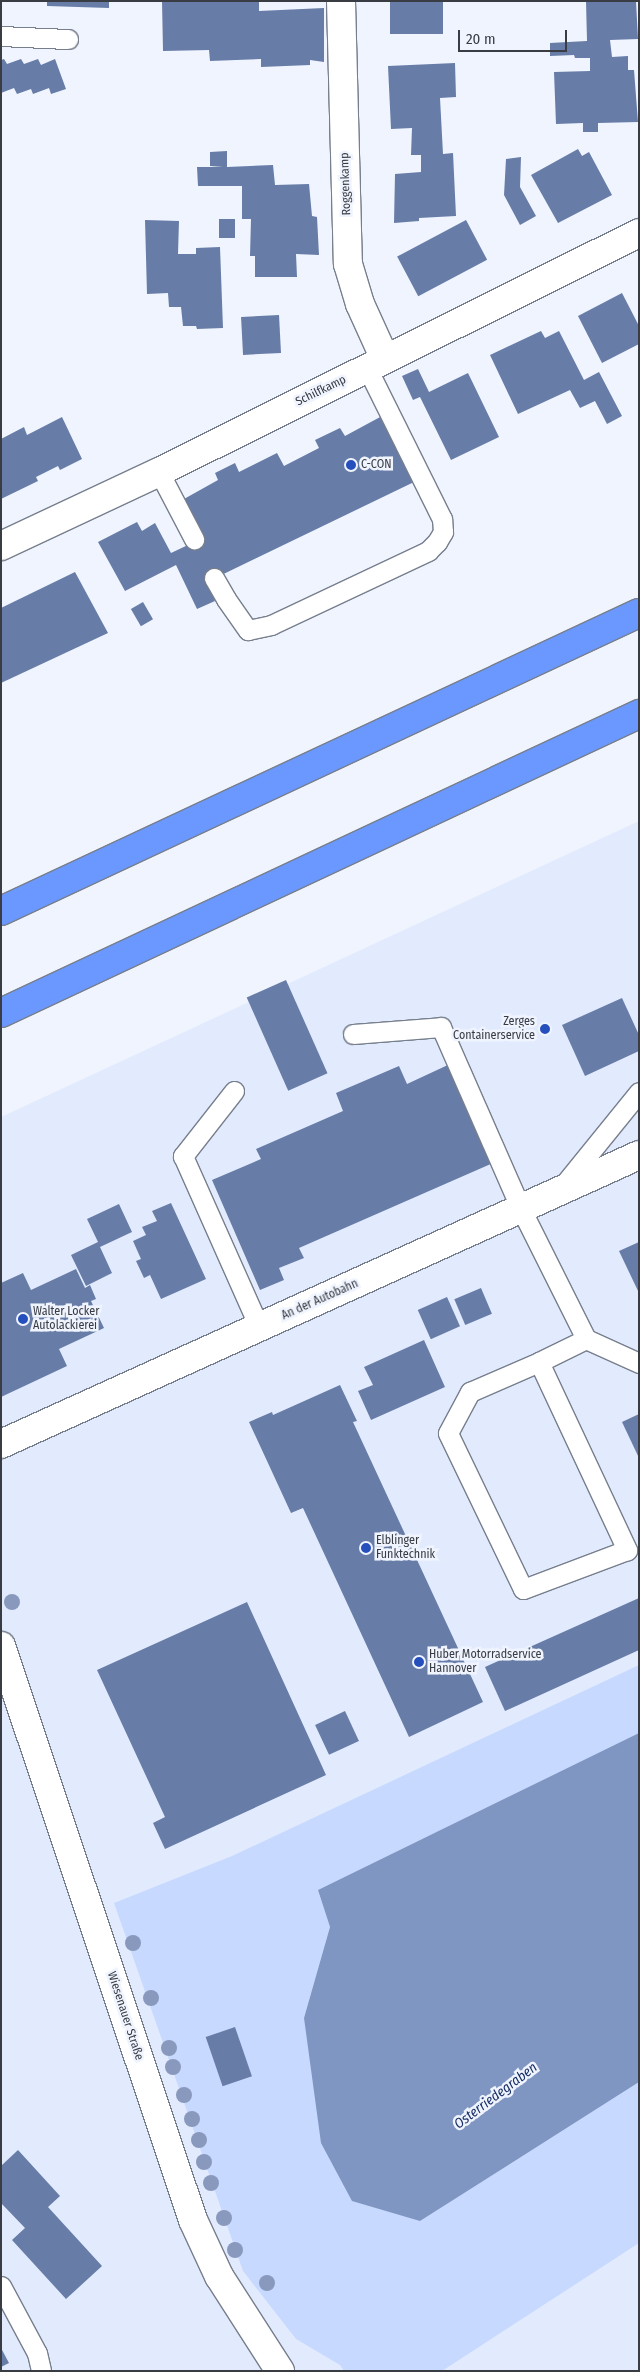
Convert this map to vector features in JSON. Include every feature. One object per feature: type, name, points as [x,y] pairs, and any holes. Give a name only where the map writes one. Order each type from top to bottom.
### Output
[{"type":"highway","points":[[1,911],[639,613]]},
{"type":"highway","points":[[1,1013],[639,714]]},
{"type":"street","name":"Roggenkamp","points":[[341,1],[348,264],[376,363]]},
{"type":"street","name":"Schilfkamp","points":[[1,546],[159,472],[639,233]]},
{"type":"street","name":"An der Autobahn","points":[[1,1444],[639,1155]]},
{"type":"street","name":"Wiesenauer Straße","points":[[1,1646],[193,2220],[219,2276],[280,2371]]},
{"type":"lane","points":[[1,36],[68,39]]},
{"type":"lane","points":[[214,578],[248,630],[272,625],[428,551],[437,542],[443,532],[442,519],[376,363]]},
{"type":"lane","points":[[159,472],[194,539]]},
{"type":"lane","points":[[353,1034],[441,1027],[521,1209],[586,1339],[639,1364]]},
{"type":"lane","points":[[234,1091],[183,1156],[259,1327]]},
{"type":"lane","points":[[558,1192],[639,1092]]},
{"type":"lane","points":[[539,1362],[627,1550],[523,1589],[448,1433],[470,1392],[586,1339]]},
{"type":"lane","points":[[1,2286],[37,2353],[40,2371]]},
{"type":"shaded area","points":[[639,821],[639,2371],[1,2371],[1,1117]]},
{"type":"shaded area","points":[[639,1665],[639,1733],[318,1890],[330,1927],[304,2018],[420,2221],[639,2082],[639,2243],[442,2371],[344,2371],[340,2365],[296,2339],[243,2271],[114,1903],[232,1856]]},
{"type":"water","name":"Osterriedegraben","points":[[639,1733],[639,2082],[420,2221],[352,2201],[321,2143],[304,2018],[330,1927],[318,1890]]},
{"type":"building","points":[[47,1],[109,1],[109,8],[47,6]]},
{"type":"building","points":[[162,1],[259,1],[259,11],[324,8],[324,62],[310,60],[310,65],[261,67],[261,59],[210,61],[209,50],[163,51]]},
{"type":"building","points":[[390,1],[443,1],[443,34],[390,34]]},
{"type":"building","points":[[586,1],[636,1],[638,39],[610,40],[612,57],[628,56],[628,70],[634,70],[638,122],[598,123],[598,132],[583,132],[583,123],[556,124],[554,72],[590,71],[590,58],[575,58],[574,55],[550,56],[550,43],[587,41]]},
{"type":"building","points":[[4,59],[7,64],[21,59],[24,64],[38,59],[41,65],[55,59],[66,89],[51,94],[49,88],[33,94],[31,89],[17,94],[14,88],[1,93],[1,60]]},
{"type":"building","points":[[455,63],[456,97],[440,98],[443,154],[453,153],[456,216],[419,218],[419,221],[394,223],[395,174],[421,172],[421,155],[411,155],[412,128],[391,129],[388,66]]},
{"type":"building","points":[[578,149],[582,156],[589,152],[612,195],[558,223],[531,175]]},
{"type":"building","points":[[227,151],[227,167],[273,165],[275,185],[309,184],[312,216],[317,217],[319,255],[296,254],[297,277],[255,277],[255,256],[250,256],[251,219],[242,219],[242,186],[198,186],[197,167],[223,167],[210,166],[210,152]]},
{"type":"building","points":[[521,157],[520,187],[536,216],[520,225],[504,195],[506,159]]},
{"type":"building","points":[[219,219],[235,219],[235,238],[219,238]]},
{"type":"building","points":[[145,220],[179,221],[178,254],[196,254],[196,248],[220,247],[223,328],[197,329],[196,326],[183,326],[181,307],[169,307],[168,293],[147,294]]},
{"type":"building","points":[[466,220],[487,260],[418,296],[397,257]]},
{"type":"building","points":[[622,293],[639,326],[639,344],[602,363],[578,316]]},
{"type":"building","points":[[279,315],[281,353],[243,355],[241,317]]},
{"type":"building","points":[[541,331],[545,338],[559,331],[584,380],[599,372],[622,416],[607,424],[595,401],[580,408],[570,390],[518,414],[490,355]]},
{"type":"building","points":[[418,369],[429,392],[468,373],[499,437],[451,460],[420,397],[413,400],[402,376]]},
{"type":"building","points":[[382,416],[414,482],[207,582],[215,601],[197,609],[176,565],[125,591],[98,542],[137,522],[142,531],[155,523],[171,553],[188,545],[202,535],[184,499],[218,480],[215,473],[235,463],[239,472],[277,453],[284,466],[319,448],[315,440],[340,428],[345,436]]},
{"type":"building","points":[[62,417],[82,459],[60,470],[58,466],[36,477],[38,481],[1,499],[1,439],[24,427],[27,435]]},
{"type":"building","points":[[75,572],[108,633],[1,683],[1,608]]},
{"type":"building","points":[[143,602],[153,619],[141,626],[131,609]]},
{"type":"building","points":[[286,980],[327,1073],[288,1091],[247,997]]},
{"type":"building","points":[[622,998],[639,1035],[639,1051],[585,1076],[562,1025]]},
{"type":"building","points":[[450,1064],[493,1163],[299,1248],[304,1258],[279,1268],[284,1280],[260,1290],[212,1180],[261,1159],[256,1149],[343,1111],[336,1093],[399,1066],[407,1084]]},
{"type":"building","points":[[171,1203],[206,1279],[161,1299],[150,1275],[144,1278],[136,1261],[141,1259],[133,1241],[146,1235],[142,1227],[157,1221],[152,1211]]},
{"type":"building","points":[[119,1204],[132,1232],[100,1247],[112,1273],[86,1286],[71,1255],[98,1242],[87,1219]]},
{"type":"building","points":[[639,1242],[639,1293],[619,1251]]},
{"type":"building","name":"Walter Locker Autolackierei","points":[[76,1269],[85,1288],[90,1285],[96,1299],[91,1301],[104,1328],[59,1349],[67,1366],[1,1397],[1,1283],[23,1273],[31,1290]]},
{"type":"building","points":[[481,1288],[492,1314],[465,1325],[454,1299]]},
{"type":"building","points":[[447,1297],[460,1326],[431,1339],[418,1310]]},
{"type":"building","points":[[424,1340],[445,1387],[371,1420],[358,1391],[373,1385],[364,1367]]},
{"type":"building","points":[[340,1385],[357,1421],[353,1422],[483,1702],[409,1737],[303,1508],[291,1513],[249,1422],[272,1412],[273,1415]]},
{"type":"building","points":[[639,1414],[639,1458],[622,1422]]},
{"type":"building","points":[[639,1598],[639,1650],[505,1711],[485,1667]]},
{"type":"building","points":[[247,1602],[326,1775],[165,1849],[153,1823],[165,1817],[97,1670]]},
{"type":"building","points":[[345,1711],[359,1741],[329,1755],[315,1725]]},
{"type":"building","points":[[235,2027],[252,2076],[223,2086],[206,2037]]},
{"type":"building","points":[[18,2150],[60,2196],[48,2207],[102,2266],[66,2299],[12,2240],[25,2228],[1,2203],[1,2166]]},
{"type":"building","points":[[1,2348],[9,2363],[1,2367]]},
{"type":"place","name":"C-CON","points":[[351,465]]},
{"type":"place","name":"Zerges Containerservice","points":[[545,1029]]},
{"type":"place","name":"Walter Locker Autolackierei","points":[[23,1319]]},
{"type":"place","name":"Elblinger Funktechnik","points":[[366,1548]]},
{"type":"place","name":"Huber Motorradservice Hannover","points":[[419,1662]]}]
